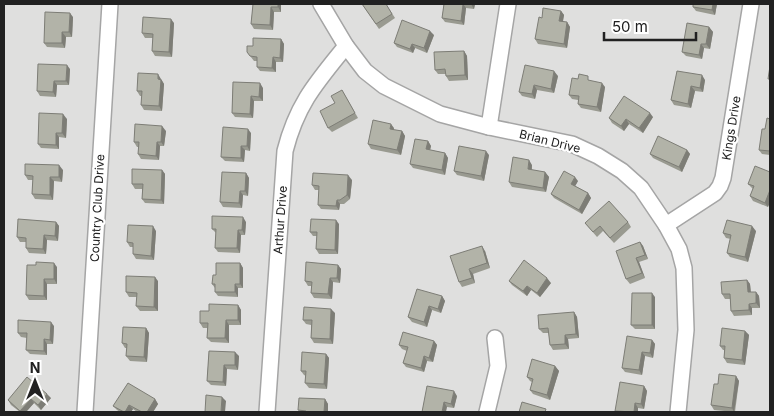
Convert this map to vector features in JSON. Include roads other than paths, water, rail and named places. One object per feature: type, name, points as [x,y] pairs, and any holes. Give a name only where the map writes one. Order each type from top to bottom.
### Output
[{"type":"street","name":"Country Club Drive","points":[[85,412],[110,4]]},
{"type":"street","name":"Brian Drive","points":[[322,4],[346,46],[365,71],[384,86],[440,114],[489,127],[572,144],[598,156],[622,171],[641,188],[666,225],[679,249],[684,268],[686,282],[686,330],[678,412]]},
{"type":"street","points":[[489,127],[508,4]]},
{"type":"street","name":"Kings Drive","points":[[666,225],[715,193],[720,186],[723,178],[751,4]]},
{"type":"street","name":"Arthur Drive","points":[[267,412],[285,151],[299,110],[311,90],[346,46]]},
{"type":"street","points":[[487,412],[498,366],[495,338]]}]
